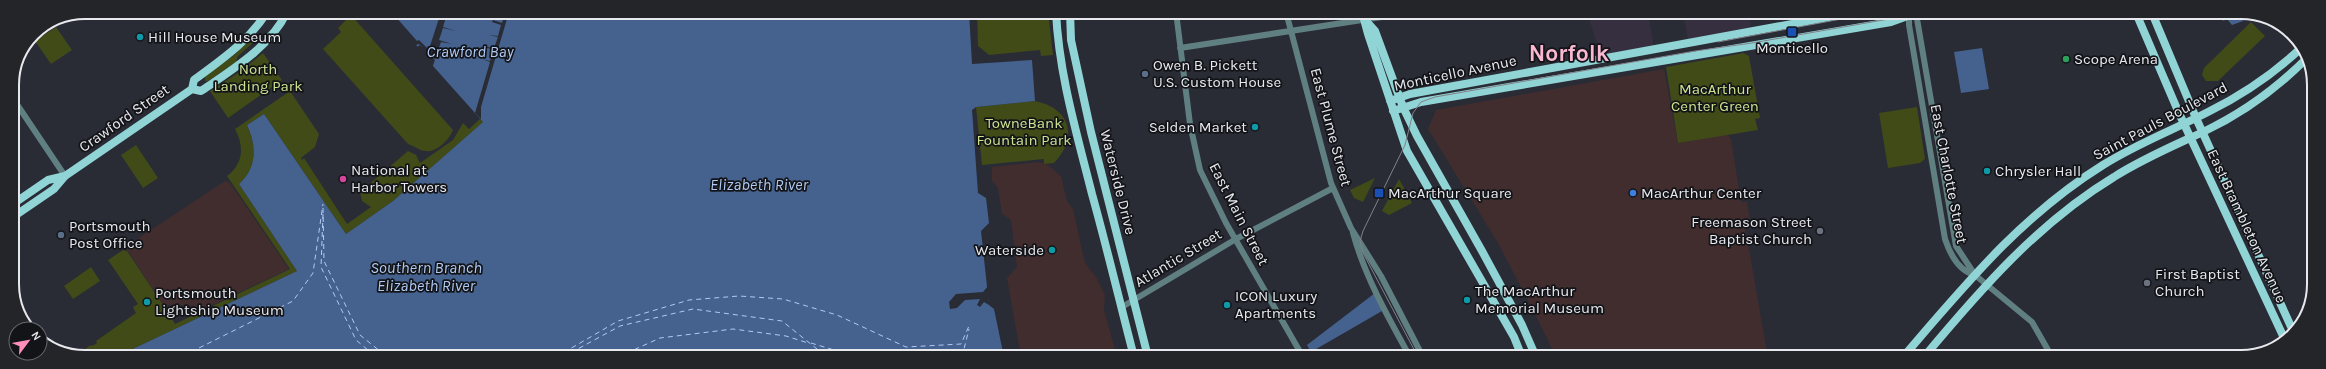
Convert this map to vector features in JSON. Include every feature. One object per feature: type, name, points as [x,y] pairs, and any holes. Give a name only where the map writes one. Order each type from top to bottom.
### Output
[{"type":"main road","name":"Crawford Street","points":[[19,214],[54,190],[65,176],[192,89],[194,80],[233,51],[256,29],[262,19]]},
{"type":"main road","points":[[192,89],[201,91],[242,63],[266,40],[282,19]]},
{"type":"main road","name":"Waterside Drive","points":[[1056,19],[1057,38],[1065,89],[1132,350]]},
{"type":"main road","name":"Waterside Drive","points":[[1070,19],[1071,40],[1100,168],[1146,350]]},
{"type":"main road","points":[[1365,19],[1368,34],[1405,145],[1416,168],[1514,337],[1519,350]]},
{"type":"main road","points":[[1366,19],[1375,31],[1403,108],[1430,161],[1515,312],[1533,350]]},
{"type":"main road","name":"Monticello Avenue","points":[[1390,101],[1399,98],[1821,19]]},
{"type":"main road","name":"Monticello Avenue","points":[[1393,111],[1422,102],[1626,66],[1883,24],[1897,19]]},
{"type":"main road","name":"East Brambleton Avenue","points":[[2139,19],[2184,124],[2283,335]]},
{"type":"main road","name":"East Brambleton Avenue","points":[[2155,19],[2196,118],[2291,326]]},
{"type":"main road","name":"Saint Pauls Boulevard","points":[[1908,350],[1974,275],[2016,231],[2066,190],[2125,152],[2196,118],[2257,84],[2297,51]]},
{"type":"main road","name":"Saint Pauls Boulevard","points":[[1930,350],[1986,284],[2038,234],[2095,189],[2140,161],[2203,132],[2261,98],[2302,62]]},
{"type":"main road","points":[[1084,162],[1090,162],[1100,168]]},
{"type":"main road","name":"Crawford Street","points":[[19,200],[48,180],[65,176]]},
{"type":"street","name":"East Main Street","points":[[1177,19],[1195,154],[1205,182],[1299,350]]},
{"type":"street","name":"East Plume Street","points":[[1288,19],[1333,188],[1351,228],[1381,276],[1419,350]]},
{"type":"street","points":[[1180,48],[1291,31],[1349,19]]},
{"type":"street","name":"East Charlotte Street","points":[[1912,19],[1945,239],[1952,256],[1960,267],[1986,284],[2032,322],[2048,350]]},
{"type":"street","points":[[19,108],[65,176]]},
{"type":"street","name":"Atlantic Street","points":[[1122,307],[1236,239],[1333,188]]},
{"type":"street","name":"East Plume Street","points":[[1351,228],[1358,252],[1368,274],[1406,350]]},
{"type":"shaded area","points":[[1589,19],[1649,19],[1654,48],[1601,57]]},
{"type":"shaded area","points":[[1684,19],[1750,19],[1751,29],[1688,40]]},
{"type":"shaded area","points":[[1664,69],[1678,143],[1727,134],[1731,139],[1741,202],[1747,202],[1750,220],[1744,221],[1767,350],[1552,350],[1498,243],[1428,129],[1436,110]]},
{"type":"shaded area","points":[[1038,162],[1048,165],[1061,176],[1067,201],[1073,209],[1085,263],[1096,277],[1105,295],[1104,310],[1115,350],[1020,350],[1007,278],[1017,267],[1011,220],[1002,214],[998,188],[992,181],[992,167]]},
{"type":"shaded area","points":[[225,181],[230,183],[289,269],[198,312],[193,305],[191,307],[189,305],[163,305],[125,247]]},
{"type":"green space","points":[[347,19],[355,19],[453,130],[442,145],[434,150],[424,151],[408,144],[323,49],[341,32],[338,28]]},
{"type":"green space","points":[[977,19],[1049,19],[1053,55],[1041,56],[1040,50],[989,55],[978,46]]},
{"type":"green space","points":[[2251,22],[2265,36],[2218,81],[2206,81],[2202,75],[2204,68]]},
{"type":"green space","points":[[56,27],[72,50],[51,64],[35,41]]},
{"type":"green space","points":[[254,36],[257,37],[257,39],[238,56],[236,62],[208,81],[205,81],[205,75],[233,56]]},
{"type":"green space","name":"North Landing Park","points":[[263,53],[282,80],[228,118],[210,91],[241,71]]},
{"type":"green space","name":"MacArthur Center Green","points":[[1744,53],[1749,56],[1760,118],[1755,119],[1758,130],[1678,143],[1666,67]]},
{"type":"green space","points":[[290,91],[319,134],[315,147],[301,158],[302,160],[304,158],[347,224],[371,207],[362,201],[360,192],[408,151],[416,155],[420,163],[453,140],[463,123],[469,129],[480,119],[483,122],[393,201],[346,234],[264,114],[247,125],[254,149],[254,157],[249,171],[239,184],[297,271],[131,350],[84,350],[97,343],[96,341],[136,313],[133,307],[138,304],[108,260],[123,250],[127,251],[165,308],[174,311],[174,317],[172,319],[175,324],[290,269],[227,176],[237,166],[241,154],[240,142],[235,129]]},
{"type":"green space","name":"TowneBank Fountain Park","points":[[1035,101],[1056,110],[1063,117],[1067,125],[1068,134],[1066,143],[1062,153],[1054,163],[1044,164],[1044,159],[982,165],[976,107]]},
{"type":"green space","points":[[1917,107],[1925,159],[1920,163],[1888,168],[1879,113]]},
{"type":"green space","points":[[136,145],[158,178],[143,188],[121,155]]},
{"type":"green space","points":[[1375,178],[1363,202],[1354,198],[1350,190]]},
{"type":"green space","points":[[1399,179],[1412,203],[1389,215],[1382,211]]},
{"type":"green space","points":[[91,267],[100,281],[73,299],[64,286]]},
{"type":"water","name":"Elizabeth River","points":[[394,19],[969,19],[972,64],[1032,60],[1035,101],[976,107],[972,110],[978,193],[986,198],[989,223],[981,231],[989,305],[994,309],[1003,350],[131,350],[297,271],[239,184],[249,171],[254,156],[254,149],[247,125],[264,114],[346,234],[393,201],[483,122],[425,57],[427,54],[420,45],[417,47]]},
{"type":"water","points":[[2227,19],[2242,19],[2243,21],[2232,25]]},
{"type":"water","points":[[1982,48],[1989,89],[1961,93],[1954,52]]},
{"type":"water","points":[[1375,293],[1382,311],[1314,350],[1310,350],[1307,345]]},
{"type":"pier","points":[[391,19],[398,19],[417,41],[419,40],[427,48],[430,46],[439,19],[445,19],[443,27],[456,31],[443,28],[439,40],[452,44],[441,42],[437,53],[449,57],[437,55],[435,59],[431,57],[435,60],[432,68],[423,57],[425,54],[420,49],[422,47],[419,44],[416,45],[419,48],[416,48]]},
{"type":"pier","points":[[503,19],[507,19],[481,107],[481,119],[475,113],[490,62],[482,59],[490,61],[494,50],[481,46],[494,48],[498,37],[489,35],[498,36],[501,25],[492,22],[493,20],[502,23]]},
{"type":"pier","points":[[988,286],[989,305],[984,302],[980,307],[977,305],[980,299],[965,300],[957,308],[950,309],[949,302],[956,294],[983,292]]},
{"type":"ferry route","points":[[195,350],[293,301],[313,273],[323,204]]},
{"type":"ferry route","points":[[323,208],[324,261],[360,335],[379,350]]},
{"type":"ferry route","points":[[323,214],[321,267],[356,340],[368,350]]},
{"type":"ferry route","points":[[568,350],[618,321],[689,300],[739,296],[783,299],[837,315],[906,347],[961,344],[969,326]]},
{"type":"ferry route","points":[[576,350],[620,326],[693,309],[782,321],[818,350]]},
{"type":"ferry route","points":[[633,350],[660,338],[733,329],[786,336],[808,343]]},
{"type":"ferry route","points":[[964,350],[969,329]]},
{"type":"ferry route","points":[[811,343],[834,350]]},
{"type":"tram line","points":[[1718,42],[1841,19]]},
{"type":"tram line","points":[[1414,350],[1363,253],[1360,241],[1363,231],[1405,145],[1413,113],[1421,102],[1435,97],[1695,51],[1752,43],[1889,19]]},
{"type":"place","name":"Monticello","points":[[1792,32]]},
{"type":"place","name":"Hill House Museum","points":[[140,37]]},
{"type":"place","name":"Scope Arena","points":[[2066,59]]},
{"type":"place","name":"Owen B. Pickett U.S. Custom House","points":[[1145,74]]},
{"type":"place","name":"Selden Market","points":[[1255,127]]},
{"type":"place","name":"Chrysler Hall","points":[[1987,171]]},
{"type":"place","name":"National at Harbor Towers","points":[[343,179]]},
{"type":"place","name":"MacArthur Square","points":[[1379,193]]},
{"type":"place","name":"MacArthur Center","points":[[1633,193]]},
{"type":"place","name":"Freemason Street Baptist Church","points":[[1820,231]]},
{"type":"place","name":"Portsmouth Post Office","points":[[61,235]]},
{"type":"place","name":"Waterside","points":[[1052,250]]},
{"type":"place","name":"First Baptist Church","points":[[2147,283]]},
{"type":"place","name":"The MacArthur Memorial Museum","points":[[1467,300]]},
{"type":"place","name":"Portsmouth Lightship Museum","points":[[147,302]]},
{"type":"place","name":"ICON Luxury Apartments","points":[[1227,305]]},
{"type":"district","name":"Norfolk","points":[[1569,53]]},
{"type":"water label","name":"Crawford Bay","points":[[470,51]]},
{"type":"water label","name":"Southern Branch Elizabeth River","points":[[426,276]]}]
